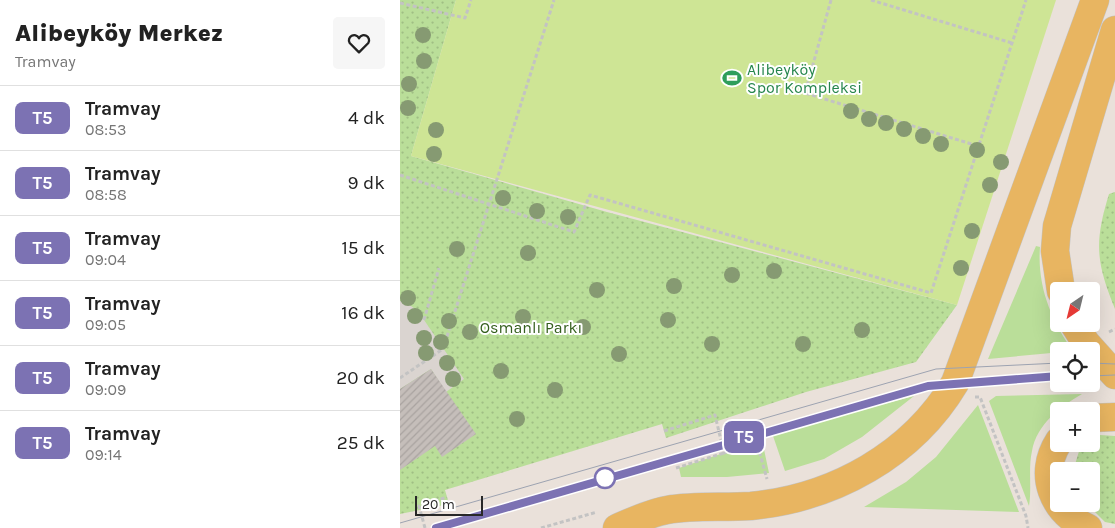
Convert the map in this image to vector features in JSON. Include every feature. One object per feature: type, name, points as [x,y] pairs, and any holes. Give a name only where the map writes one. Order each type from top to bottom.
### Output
[{"type":"main road","points":[[617,528],[667,510],[751,506],[812,494],[866,470],[914,434],[946,397],[961,368],[985,297],[1095,0]]},
{"type":"main road","points":[[1060,282],[1055,251],[1057,226],[1115,30]]},
{"type":"main road","points":[[1079,332],[1086,343],[1115,376]]},
{"type":"main road","points":[[1100,418],[1115,417]]},
{"type":"main road","points":[[1054,452],[1050,461],[1053,496],[1064,512],[1088,528]]},
{"type":"path","points":[[400,2],[465,18],[471,0]]},
{"type":"path","points":[[400,378],[443,349],[554,0]]},
{"type":"path","points":[[831,0],[805,93],[978,146]]},
{"type":"path","points":[[871,0],[1012,44]]},
{"type":"path","points":[[400,175],[574,232],[590,195],[931,292],[1026,0]]},
{"type":"path","points":[[424,320],[439,268]]},
{"type":"path","points":[[946,397],[980,398],[1026,516],[1028,528]]},
{"type":"path","points":[[664,431],[715,415],[724,453]]},
{"type":"path","points":[[676,468],[757,443],[768,485]]},
{"type":"path","points":[[425,528],[419,506],[447,497]]},
{"type":"green space","name":"Osmanlı Parkı","points":[[400,0],[456,0],[411,156],[607,212],[957,305],[916,362],[806,392],[666,438],[662,424],[445,490],[449,504],[400,514]]},
{"type":"green space","name":"Alibeyköy Spor Kompleksi","points":[[456,0],[1056,0],[957,305],[411,156]]},
{"type":"green space","points":[[1115,192],[1115,309],[1104,278],[1099,252],[1099,240],[1109,194]]},
{"type":"green space","points":[[1036,246],[1040,247],[1043,289],[1050,310],[1050,332],[1061,332],[1067,342],[1050,342],[1050,353],[988,359]]},
{"type":"green space","points":[[1082,394],[1070,402],[1050,402],[1050,418],[1039,433],[1032,451],[1029,506],[989,401],[996,396]]},
{"type":"green space","points":[[914,396],[862,437],[824,459],[785,471],[772,433]]},
{"type":"green space","points":[[978,405],[1019,512],[864,507],[906,482],[936,457]]},
{"type":"green space","points":[[1100,435],[1115,436],[1115,524],[1105,522],[1095,512],[1100,512],[1100,462],[1076,462],[1079,452],[1100,452]]},
{"type":"green space","points":[[762,440],[769,473],[727,477],[681,477],[679,468]]},
{"type":"shaded area","points":[[400,301],[404,301],[418,311],[464,379],[446,392],[431,369],[400,389]]},
{"type":"building","points":[[431,369],[476,434],[442,457],[435,446],[400,470],[400,389]]},
{"type":"tram line","points":[[400,523],[936,369],[1050,363]]},
{"type":"tram line","points":[[1100,363],[1115,364]]},
{"type":"tram line","points":[[1100,376],[1115,375]]},
{"type":"tram line","name":"T5","points":[[436,528],[928,386],[1050,376]]},
{"type":"tram line","points":[[436,528],[928,385],[1050,377]]},
{"type":"place","name":"Alibeyköy Spor Kompleksi","points":[[732,78]]}]
